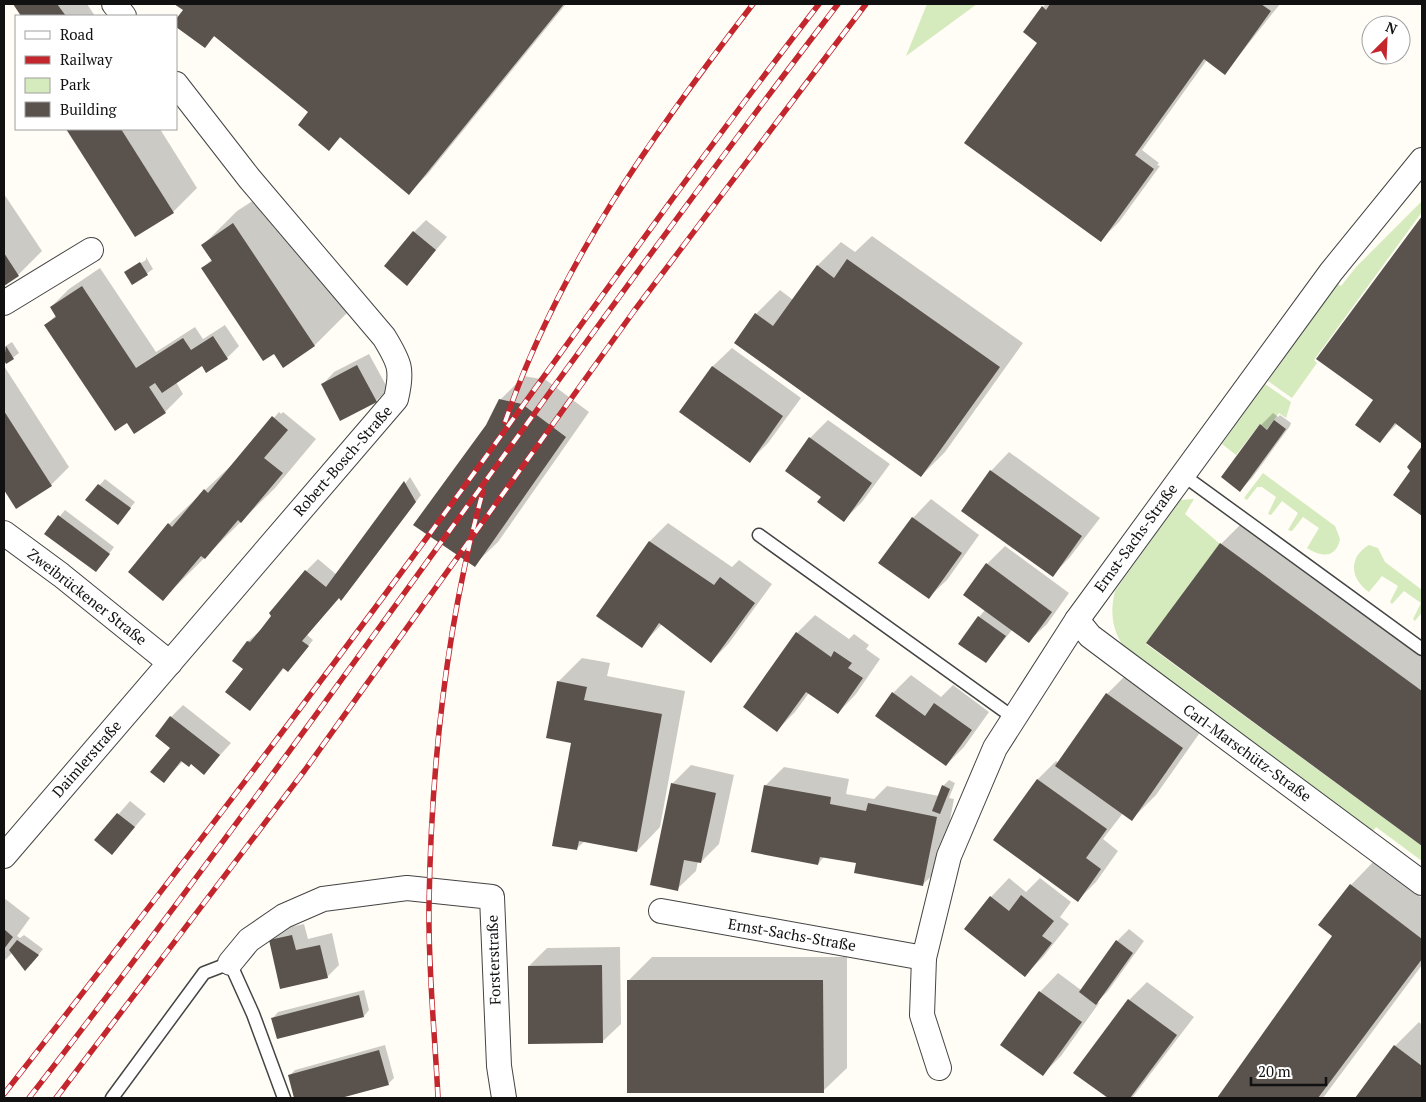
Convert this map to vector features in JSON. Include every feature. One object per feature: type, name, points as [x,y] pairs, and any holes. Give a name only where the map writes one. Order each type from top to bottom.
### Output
[{"type":"street","points":[[114,4],[123,15]]},
{"type":"street","name":"Robert-Bosch-Straße","points":[[170,663],[396,399],[402,377],[398,361],[384,337],[248,178],[178,87]]},
{"type":"street","name":"Ernst-Sachs-Straße","points":[[939,1068],[922,1015],[924,958],[949,856],[995,748],[1077,620],[1331,272],[1422,160]]},
{"type":"street","points":[[4,302],[91,250]]},
{"type":"street","name":"Zweibrückener Straße","points":[[4,533],[61,575],[170,663]]},
{"type":"street","name":"Carl-Marschütz-Straße","points":[[1077,620],[1090,636],[1422,883]]},
{"type":"street","name":"Daimlerstraße","points":[[4,856],[170,663]]},
{"type":"street","name":"Forsterstraße","points":[[230,963],[249,940],[284,916],[323,899],[407,888],[492,897],[498,1066],[504,1098]]},
{"type":"street","name":"Ernst-Sachs-Straße","points":[[661,911],[924,958]]},
{"type":"lane","points":[[1183,475],[1422,649]]},
{"type":"lane","points":[[759,535],[1014,718]]},
{"type":"lane","points":[[112,1098],[204,973],[230,963],[254,1014],[284,1098]]},
{"type":"green space","points":[[927,4],[977,4],[906,56]]},
{"type":"green space","points":[[1422,201],[1422,212],[1314,360],[1317,363],[1292,398],[1268,381],[1336,283],[1341,286],[1357,266]]},
{"type":"green space","points":[[1265,384],[1291,402],[1286,418],[1279,413],[1267,429],[1260,424],[1236,455],[1222,444]]},
{"type":"green space","points":[[1263,473],[1335,526],[1340,539],[1335,550],[1331,553],[1323,554],[1307,548],[1319,528],[1303,517],[1292,531],[1288,530],[1298,513],[1282,501],[1271,515],[1268,514],[1276,497],[1262,487],[1257,487],[1247,500],[1244,498]]},
{"type":"green space","points":[[1194,499],[1185,514],[1220,544],[1146,644],[1422,846],[1422,861],[1376,827],[1373,831],[1129,654],[1119,640],[1112,608],[1115,591],[1180,500]]},
{"type":"green space","points":[[1369,545],[1378,548],[1385,562],[1422,590],[1422,612],[1415,621],[1413,619],[1421,603],[1404,591],[1392,604],[1390,602],[1398,586],[1382,576],[1369,592],[1358,581],[1355,575],[1355,562],[1357,556]]},
{"type":"building","points":[[13,4],[57,4],[65,15],[20,15]]},
{"type":"building","points":[[174,4],[564,4],[409,195],[340,137],[329,151],[298,125],[308,112],[214,36],[205,48],[178,28],[178,16],[183,10]]},
{"type":"building","points":[[1050,4],[1261,4],[1271,11],[1225,75],[1204,59],[1135,155],[1154,169],[1101,242],[964,143],[1037,43],[1023,32],[1042,6],[1046,10]]},
{"type":"building","points":[[67,130],[122,130],[174,213],[135,237]]},
{"type":"building","points":[[1422,216],[1422,444],[1395,423],[1380,443],[1355,425],[1373,400],[1316,359]]},
{"type":"building","points":[[233,223],[315,346],[283,368],[274,354],[263,361],[201,268],[212,261],[201,245]]},
{"type":"building","points":[[413,231],[436,250],[407,286],[384,266]]},
{"type":"building","points":[[4,253],[19,276],[4,286]]},
{"type":"building","points":[[847,259],[1000,367],[921,477],[734,343],[755,313],[773,326],[817,265],[834,278]]},
{"type":"building","points":[[140,262],[148,275],[132,285],[124,272]]},
{"type":"building","points":[[82,286],[136,368],[183,338],[191,350],[213,336],[228,359],[206,373],[202,366],[162,393],[155,383],[149,387],[166,413],[134,434],[127,423],[115,431],[44,325],[56,317],[50,307]]},
{"type":"building","points":[[6,346],[14,359],[6,364],[4,360]]},
{"type":"building","points":[[357,365],[377,402],[340,421],[321,384]]},
{"type":"building","points":[[712,366],[783,416],[750,463],[679,412]]},
{"type":"building","points":[[499,399],[522,404],[566,437],[475,567],[413,525],[486,425]]},
{"type":"building","points":[[4,411],[52,486],[16,509],[4,490]]},
{"type":"building","points":[[272,416],[288,430],[264,458],[283,473],[241,523],[238,520],[205,559],[201,556],[163,601],[128,572],[168,523],[172,527],[204,489],[208,493]]},
{"type":"building","points":[[1274,420],[1286,429],[1240,492],[1221,477],[1260,424],[1267,430]]},
{"type":"building","points":[[809,437],[872,483],[844,522],[817,502],[821,497],[785,471]]},
{"type":"building","points":[[1422,446],[1422,516],[1393,495],[1410,471],[1407,467]]},
{"type":"building","points":[[990,470],[1082,536],[1053,577],[961,511]]},
{"type":"building","points":[[404,481],[416,502],[341,601],[339,598],[302,641],[309,646],[288,672],[283,668],[250,711],[225,692],[243,669],[232,661],[247,641],[250,642],[261,629],[271,616],[269,613],[305,570],[326,587]]},
{"type":"building","points":[[98,484],[131,508],[118,525],[85,500]]},
{"type":"building","points":[[58,515],[110,554],[96,572],[44,534]]},
{"type":"building","points":[[912,517],[962,553],[929,599],[878,563]]},
{"type":"building","points":[[649,541],[714,585],[720,577],[755,603],[711,663],[659,623],[642,648],[596,616]]},
{"type":"building","points":[[1220,543],[1422,691],[1422,846],[1146,643]]},
{"type":"building","points":[[986,563],[1052,612],[1029,643],[963,595]]},
{"type":"building","points":[[978,616],[1006,636],[986,663],[958,644]]},
{"type":"building","points":[[796,632],[831,657],[834,651],[852,663],[848,668],[863,678],[838,714],[806,692],[777,732],[743,707]]},
{"type":"building","points":[[557,681],[587,687],[584,700],[662,714],[637,852],[579,841],[577,850],[552,846],[571,743],[546,738]]},
{"type":"building","points":[[892,692],[925,716],[934,703],[972,730],[946,766],[875,716]]},
{"type":"building","points":[[1106,693],[1183,748],[1132,821],[1055,766]]},
{"type":"building","points":[[170,716],[220,755],[204,775],[191,764],[189,767],[181,761],[164,783],[150,772],[170,748],[155,736]]},
{"type":"building","points":[[1037,779],[1107,829],[1086,858],[1101,869],[1078,902],[993,840]]},
{"type":"building","points":[[671,783],[716,793],[701,863],[684,860],[678,891],[650,885]]},
{"type":"building","points":[[764,785],[831,797],[830,804],[866,811],[868,803],[937,817],[923,886],[854,873],[856,863],[820,857],[818,865],[751,852]]},
{"type":"building","points":[[942,785],[950,789],[940,814],[932,811]]},
{"type":"building","points":[[117,813],[135,827],[112,855],[94,840]]},
{"type":"building","points":[[1350,884],[1422,939],[1422,959],[1318,1098],[1217,1098],[1332,936],[1318,925]]},
{"type":"building","points":[[1021,895],[1054,921],[1042,936],[1052,943],[1025,977],[964,929],[990,896],[1009,911]]},
{"type":"building","points":[[4,929],[13,937],[4,949]]},
{"type":"building","points":[[292,935],[296,950],[320,945],[328,978],[280,989],[269,940]]},
{"type":"building","points":[[17,940],[39,955],[25,971],[9,950]]},
{"type":"building","points":[[1116,940],[1133,953],[1096,1005],[1079,992]]},
{"type":"building","points":[[602,965],[603,1043],[528,1044],[528,966]]},
{"type":"building","points":[[627,980],[823,980],[824,1093],[627,1093]]},
{"type":"building","points":[[1039,991],[1082,1022],[1043,1076],[1000,1045]]},
{"type":"building","points":[[359,995],[364,1017],[277,1039],[271,1018]]},
{"type":"building","points":[[1128,999],[1177,1035],[1130,1098],[1108,1098],[1073,1073]]},
{"type":"building","points":[[1394,1045],[1422,1066],[1422,1098],[1355,1098]]},
{"type":"building","points":[[379,1050],[389,1085],[341,1098],[294,1098],[288,1075]]},
{"type":"railway","points":[[505,422],[527,364],[552,309],[581,255],[645,152],[753,4]]},
{"type":"railway","points":[[4,1094],[307,699],[458,496],[714,143],[819,4]]},
{"type":"railway","points":[[29,1098],[234,827],[634,276],[838,4]]},
{"type":"railway","points":[[56,1098],[305,770],[634,311],[866,4]]},
{"type":"railway","points":[[438,1098],[429,930],[433,801],[437,749],[450,645],[459,593],[483,491]]}]
